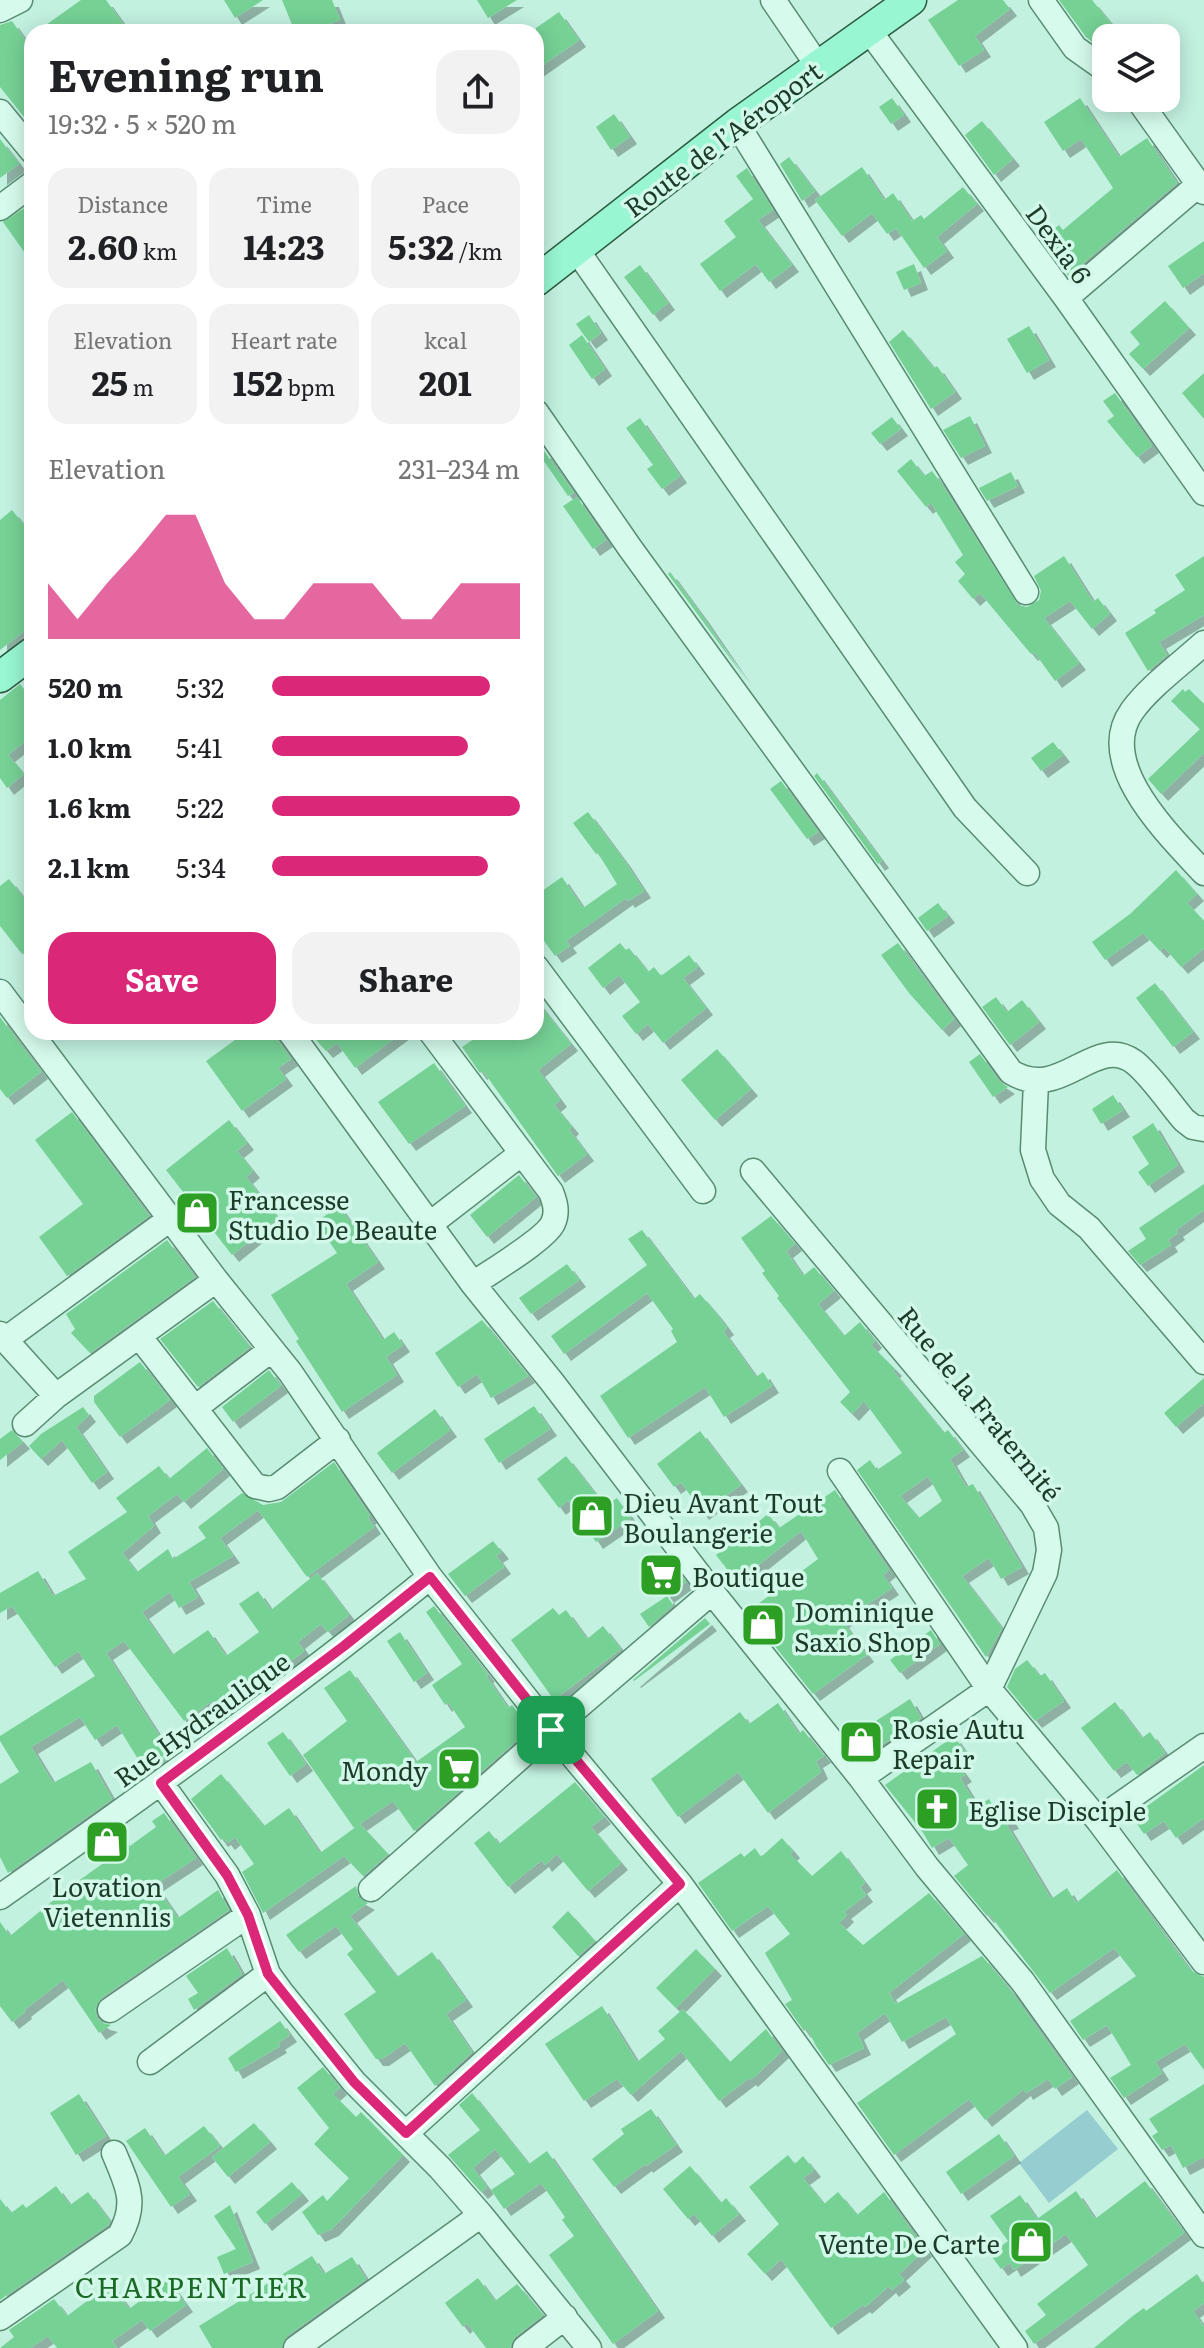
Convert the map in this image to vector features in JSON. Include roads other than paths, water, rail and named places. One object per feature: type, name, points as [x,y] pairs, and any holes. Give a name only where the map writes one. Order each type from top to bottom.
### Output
[{"type":"main road","name":"Route de l’Aéroport","points":[[544,275],[737,124],[911,0]]},
{"type":"street","points":[[0,10],[20,0]]},
{"type":"street","points":[[773,0],[818,66]]},
{"type":"street","points":[[1041,0],[1075,48],[1092,60]]},
{"type":"street","name":"Dexia 6","points":[[868,29],[1203,489]]},
{"type":"street","points":[[0,112],[24,141]]},
{"type":"street","points":[[1066,298],[1201,189],[1147,112]]},
{"type":"street","points":[[737,124],[1026,592]]},
{"type":"street","points":[[0,208],[24,190]]},
{"type":"street","points":[[576,249],[965,808],[1027,873]]},
{"type":"street","points":[[544,423],[639,560],[1011,1072],[1036,1082],[1049,1080],[1097,1058],[1122,1057],[1135,1063],[1184,1120],[1193,1127],[1204,1129]]},
{"type":"street","points":[[1204,643],[1133,709],[1122,737],[1126,772],[1141,797],[1204,873]]},
{"type":"street","points":[[544,978],[703,1191]]},
{"type":"street","points":[[0,992],[24,1024]]},
{"type":"street","points":[[36,1040],[338,1440],[430,1577],[551,1730],[680,1884],[1015,2348]]},
{"type":"street","points":[[296,1040],[473,1284],[861,1778],[927,1867],[1023,1982],[1204,2235]]},
{"type":"street","points":[[437,1040],[551,1192],[556,1213],[548,1232],[473,1284]]},
{"type":"street","points":[[1036,1082],[1033,1150],[1042,1179],[1059,1204],[1089,1228],[1204,1362]]},
{"type":"street","points":[[430,1224],[522,1153]]},
{"type":"street","name":"Rue de la Fraternité","points":[[753,1171],[1032,1504],[1046,1528],[1049,1550],[1045,1573],[989,1689],[861,1778]]},
{"type":"street","points":[[56,1396],[3,1337],[170,1219]]},
{"type":"street","points":[[25,1424],[56,1396],[216,1280]]},
{"type":"street","points":[[139,1336],[255,1486],[262,1489],[277,1487],[338,1440]]},
{"type":"street","points":[[195,1408],[271,1350]]},
{"type":"street","points":[[840,1471],[989,1689],[1098,1820],[1204,1962]]},
{"type":"street","name":"Rue Hydraulique","points":[[0,1897],[161,1783],[344,1646],[430,1577]]},
{"type":"street","points":[[371,1889],[712,1592]]},
{"type":"street","points":[[1098,1820],[1204,1746]]},
{"type":"street","points":[[161,1783],[227,1875],[248,1915],[268,1974],[354,2082],[481,2215],[589,2348]]},
{"type":"street","points":[[406,2133],[680,1884]]},
{"type":"street","points":[[110,2010],[248,1915]]},
{"type":"street","points":[[150,2062],[268,1974]]},
{"type":"street","points":[[0,2318],[120,2235],[129,2219],[131,2199],[114,2153]]},
{"type":"street","points":[[296,2348],[481,2215]]},
{"type":"street","points":[[525,2348],[565,2317]]},
{"type":"place","name":"Francesse Studio De Beaute","points":[[197,1213]]},
{"type":"place","name":"Dieu Avant Tout Boulangerie","points":[[592,1516]]},
{"type":"place","name":"Boutique","points":[[661,1575]]},
{"type":"place","name":"Dominique Saxio Shop","points":[[763,1625]]},
{"type":"place","name":"Rosie Autu Repair","points":[[861,1742]]},
{"type":"place","name":"Mondy","points":[[459,1769]]},
{"type":"place","name":"Eglise Disciple","points":[[937,1809]]},
{"type":"place","name":"Lovation Vietennlis","points":[[107,1842]]},
{"type":"place","name":"Vente De Carte","points":[[1031,2242]]},
{"type":"district","name":"CHARPENTIER","points":[[192,2286]]}]
